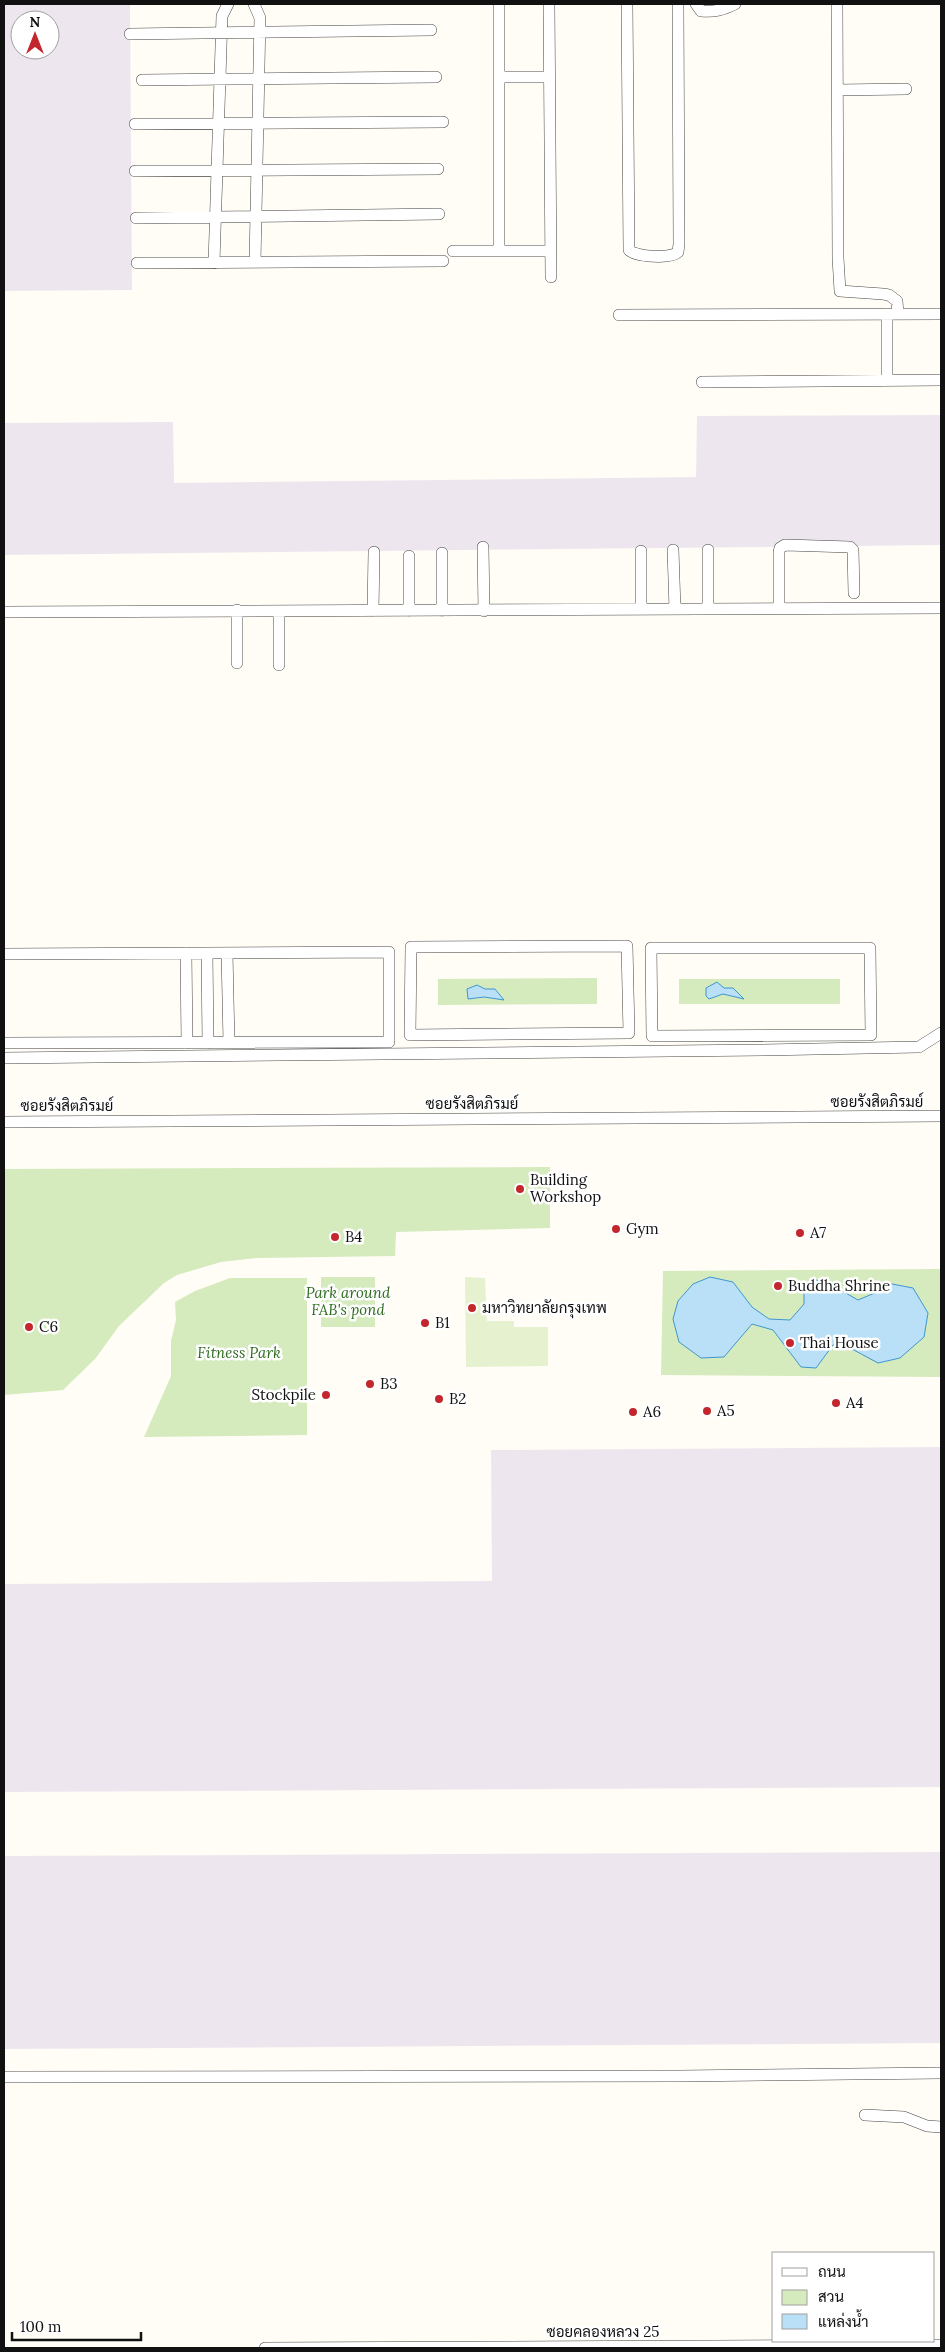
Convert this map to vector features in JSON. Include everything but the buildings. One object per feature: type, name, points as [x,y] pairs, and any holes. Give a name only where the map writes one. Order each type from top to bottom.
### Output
[{"type":"street","points":[[214,263],[221,32],[222,16],[228,4]]},
{"type":"street","points":[[254,4],[260,18],[255,262]]},
{"type":"street","points":[[499,4],[499,251]]},
{"type":"street","points":[[549,4],[550,277]]},
{"type":"street","points":[[627,4],[630,250],[633,254],[670,256],[678,252],[679,244],[678,4]]},
{"type":"street","points":[[696,4],[701,11],[710,12],[720,11],[735,4]]},
{"type":"street","points":[[837,4],[838,258],[840,291],[889,294],[897,301],[892,314],[887,381]]},
{"type":"street","points":[[130,34],[431,30]]},
{"type":"street","points":[[500,76],[549,76]]},
{"type":"street","points":[[142,80],[436,77]]},
{"type":"street","points":[[838,90],[906,89]]},
{"type":"street","points":[[135,124],[258,125],[443,122]]},
{"type":"street","points":[[135,171],[217,172],[438,168]]},
{"type":"street","points":[[136,218],[438,214]]},
{"type":"street","points":[[453,252],[550,251]]},
{"type":"street","points":[[137,263],[443,261]]},
{"type":"street","points":[[619,315],[941,314]]},
{"type":"street","points":[[702,382],[941,380]]},
{"type":"street","points":[[780,608],[778,552],[785,545],[850,546],[853,550],[854,593]]},
{"type":"street","points":[[483,547],[484,611]]},
{"type":"street","points":[[673,550],[675,609]]},
{"type":"street","points":[[708,550],[708,609]]},
{"type":"street","points":[[641,551],[642,610]]},
{"type":"street","points":[[373,611],[374,552]]},
{"type":"street","points":[[442,553],[442,611]]},
{"type":"street","points":[[409,556],[409,611]]},
{"type":"street","points":[[4,612],[941,608]]},
{"type":"street","points":[[237,610],[237,663]]},
{"type":"street","points":[[279,611],[279,665]]},
{"type":"street","points":[[627,946],[629,1033],[522,1035],[410,1035],[411,947],[627,946]]},
{"type":"street","points":[[651,948],[870,948],[871,1035],[761,1036],[652,1036],[651,948]]},
{"type":"street","points":[[4,954],[389,952],[389,1042],[4,1043]]},
{"type":"street","points":[[186,953],[187,1043]]},
{"type":"street","points":[[208,953],[208,1043]]},
{"type":"street","points":[[227,953],[228,1042]]},
{"type":"street","points":[[4,1058],[919,1047],[941,1033]]},
{"type":"street","points":[[522,1035],[522,1053]]},
{"type":"street","points":[[761,1036],[761,1050]]},
{"type":"street","points":[[254,1042],[254,1056]]},
{"type":"street","name":"ซอยรังสิตภิรมย์","points":[[4,1122],[941,1116]]},
{"type":"street","points":[[4,2077],[699,2076],[941,2073]]},
{"type":"street","points":[[865,2115],[904,2118],[927,2126],[941,2127]]},
{"type":"street","name":"ซอยคลองหลวง 25","points":[[265,2348],[941,2345]]},
{"type":"shaded area","points":[[4,4],[130,4],[132,290],[4,291]]},
{"type":"shaded area","points":[[941,415],[941,545],[4,555],[4,423],[173,422],[174,483],[696,477],[697,416]]},
{"type":"shaded area","points":[[941,1447],[941,1787],[4,1792],[4,1584],[492,1581],[491,1450]]},
{"type":"shaded area","points":[[941,1852],[941,2043],[4,2049],[4,1856]]},
{"type":"green space","points":[[597,978],[597,1004],[438,1005],[438,979]]},
{"type":"green space","points":[[679,979],[840,979],[840,1004],[679,1004]]},
{"type":"green space","points":[[550,1167],[550,1228],[396,1232],[395,1256],[256,1258],[221,1262],[177,1275],[164,1283],[119,1326],[95,1359],[63,1390],[4,1395],[4,1169]]},
{"type":"green space","points":[[941,1269],[941,1377],[661,1375],[663,1271]]},
{"type":"green space","name":"Park around FAB's pond","points":[[321,1277],[375,1277],[375,1327],[321,1327]]},
{"type":"green space","points":[[465,1277],[485,1278],[487,1321],[514,1321],[514,1327],[548,1327],[548,1366],[466,1367]]},
{"type":"green space","name":"Fitness Park","points":[[230,1278],[307,1278],[307,1435],[144,1437],[171,1376],[171,1341],[176,1320],[175,1302],[195,1291]]},
{"type":"water","points":[[717,982],[724,988],[733,988],[744,999],[723,994],[709,999],[706,996],[706,988]]},
{"type":"water","points":[[477,985],[485,989],[495,989],[504,1000],[484,997],[468,999],[467,989]]},
{"type":"water","points":[[710,1277],[733,1282],[752,1307],[769,1319],[790,1320],[804,1304],[804,1291],[813,1279],[830,1284],[858,1300],[877,1292],[887,1283],[913,1288],[928,1313],[924,1337],[900,1358],[878,1363],[852,1349],[833,1345],[816,1368],[801,1367],[773,1330],[752,1324],[724,1357],[701,1358],[679,1342],[673,1319],[678,1301],[693,1284]]},
{"type":"place","name":"Building Workshop","points":[[520,1189]]},
{"type":"place","name":"Gym","points":[[616,1229]]},
{"type":"place","name":"A7","points":[[800,1233]]},
{"type":"place","name":"B4","points":[[335,1237]]},
{"type":"place","name":"Buddha Shrine","points":[[778,1286]]},
{"type":"place","name":"มหาวิทยาลัยกรุงเทพ","points":[[472,1308]]},
{"type":"place","name":"B1","points":[[425,1323]]},
{"type":"place","name":"C6","points":[[29,1327]]},
{"type":"place","name":"Thai House","points":[[790,1343]]},
{"type":"place","name":"B3","points":[[370,1384]]},
{"type":"place","name":"Stockpile","points":[[326,1395]]},
{"type":"place","name":"B2","points":[[439,1399]]},
{"type":"place","name":"A4","points":[[836,1403]]},
{"type":"place","name":"A5","points":[[707,1411]]},
{"type":"place","name":"A6","points":[[633,1412]]}]
